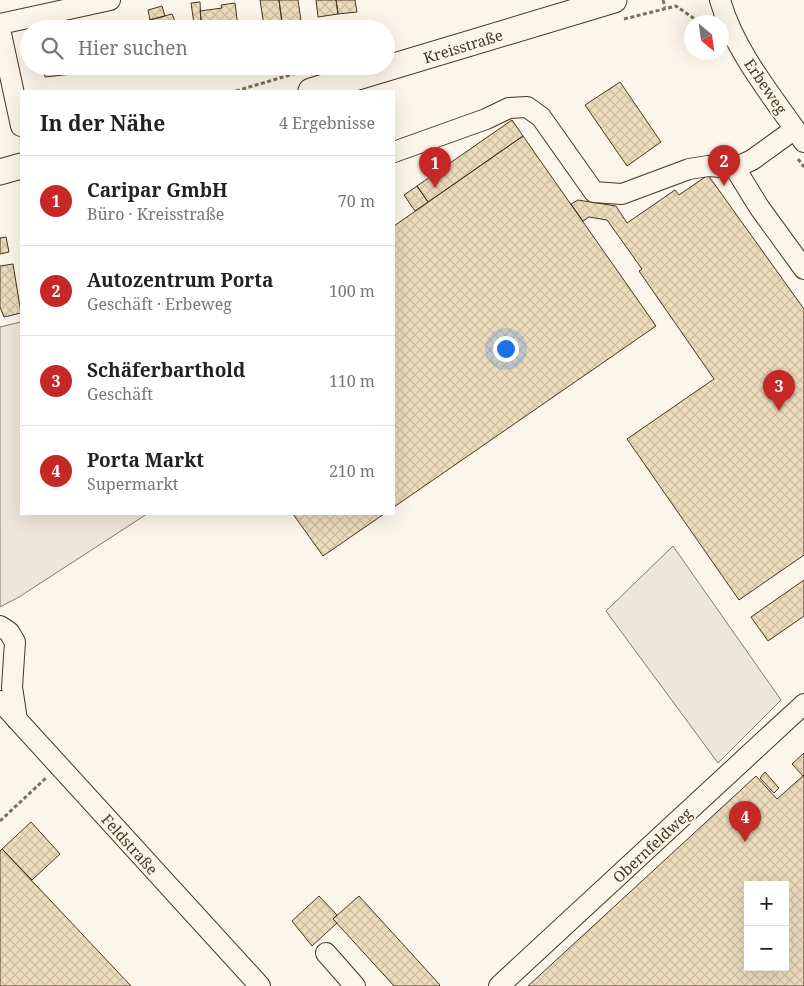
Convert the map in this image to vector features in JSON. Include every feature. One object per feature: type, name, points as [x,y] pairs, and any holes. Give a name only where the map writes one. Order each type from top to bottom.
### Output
[{"type":"main road","name":"Kreisstraße","points":[[395,58],[614,0]]},
{"type":"main road","name":"Kreisstraße","points":[[306,82],[332,75]]},
{"type":"main road","points":[[0,172],[20,166]]},
{"type":"street","points":[[0,24],[110,0]]},
{"type":"street","name":"Erbeweg","points":[[720,0],[731,32],[799,136]]},
{"type":"street","points":[[0,29],[20,121]]},
{"type":"street","points":[[395,152],[486,120],[509,108],[527,107],[540,117],[594,192],[622,194],[689,169],[708,166],[735,168],[799,136]]},
{"type":"street","points":[[735,168],[759,207],[804,269]]},
{"type":"street","points":[[0,626],[9,632],[15,642],[12,687],[18,720]]},
{"type":"street","name":"Feldstraße","points":[[0,701],[260,986]]},
{"type":"street","name":"Obernfeldweg","points":[[499,986],[804,704]]},
{"type":"street","points":[[326,953],[355,986]]},
{"type":"path","points":[[663,0],[665,7],[676,6],[689,15]]},
{"type":"path","points":[[244,90],[306,82]]},
{"type":"path","points":[[0,821],[59,766]]},
{"type":"shaded area","points":[[20,322],[20,515],[145,515],[19,597],[0,607],[0,327]]},
{"type":"shaded area","points":[[673,546],[781,700],[718,763],[606,611]]},
{"type":"building","points":[[260,0],[279,0],[282,20],[263,20]]},
{"type":"building","points":[[279,0],[298,0],[301,20],[282,20]]},
{"type":"building","points":[[316,0],[336,0],[338,14],[318,17]]},
{"type":"building","points":[[336,0],[355,0],[357,12],[338,14]]},
{"type":"building","points":[[200,2],[201,20],[193,20],[191,3]]},
{"type":"building","points":[[235,3],[237,20],[201,20],[200,11],[222,8],[221,5]]},
{"type":"building","points":[[162,6],[165,16],[150,20],[148,10]]},
{"type":"building","points":[[172,14],[174,20],[149,20]]},
{"type":"building","points":[[45,75],[63,75],[45,77]]},
{"type":"building","points":[[620,82],[661,142],[627,166],[585,105]]},
{"type":"building","points":[[512,120],[523,136],[428,202],[417,186]]},
{"type":"building","points":[[523,136],[656,326],[395,506],[395,225]]},
{"type":"building","points":[[708,175],[804,309],[804,555],[739,600],[627,439],[714,379],[639,271],[642,269],[607,220],[589,217],[583,221],[571,204],[578,200],[616,206],[627,223],[675,190],[679,195]]},
{"type":"building","points":[[417,186],[428,202],[415,211],[404,195]]},
{"type":"building","points":[[6,237],[9,252],[0,254],[0,238]]},
{"type":"building","points":[[13,264],[20,313],[4,317],[0,307],[0,266]]},
{"type":"building","points":[[294,515],[383,515],[323,556]]},
{"type":"building","points":[[804,580],[804,616],[768,641],[751,617]]},
{"type":"building","points":[[804,753],[804,775],[803,776],[792,764]]},
{"type":"building","points":[[765,772],[779,788],[774,793],[760,778]]},
{"type":"building","points":[[804,775],[804,986],[528,986],[756,776],[777,799]]},
{"type":"building","points":[[31,822],[60,854],[32,880],[2,849]]},
{"type":"building","points":[[2,849],[131,986],[0,986],[0,851]]},
{"type":"building","points":[[319,896],[337,915],[333,919],[337,923],[312,946],[292,921]]},
{"type":"building","points":[[359,896],[439,986],[394,986],[333,919]]},
{"type":"place","name":"Autozentrum Porta","points":[[724,186]]},
{"type":"place","name":"Caripar GmbH","points":[[435,188]]},
{"type":"place","name":"Schäferbarthold","points":[[779,411]]},
{"type":"place","name":"Porta Markt","points":[[745,842]]}]
